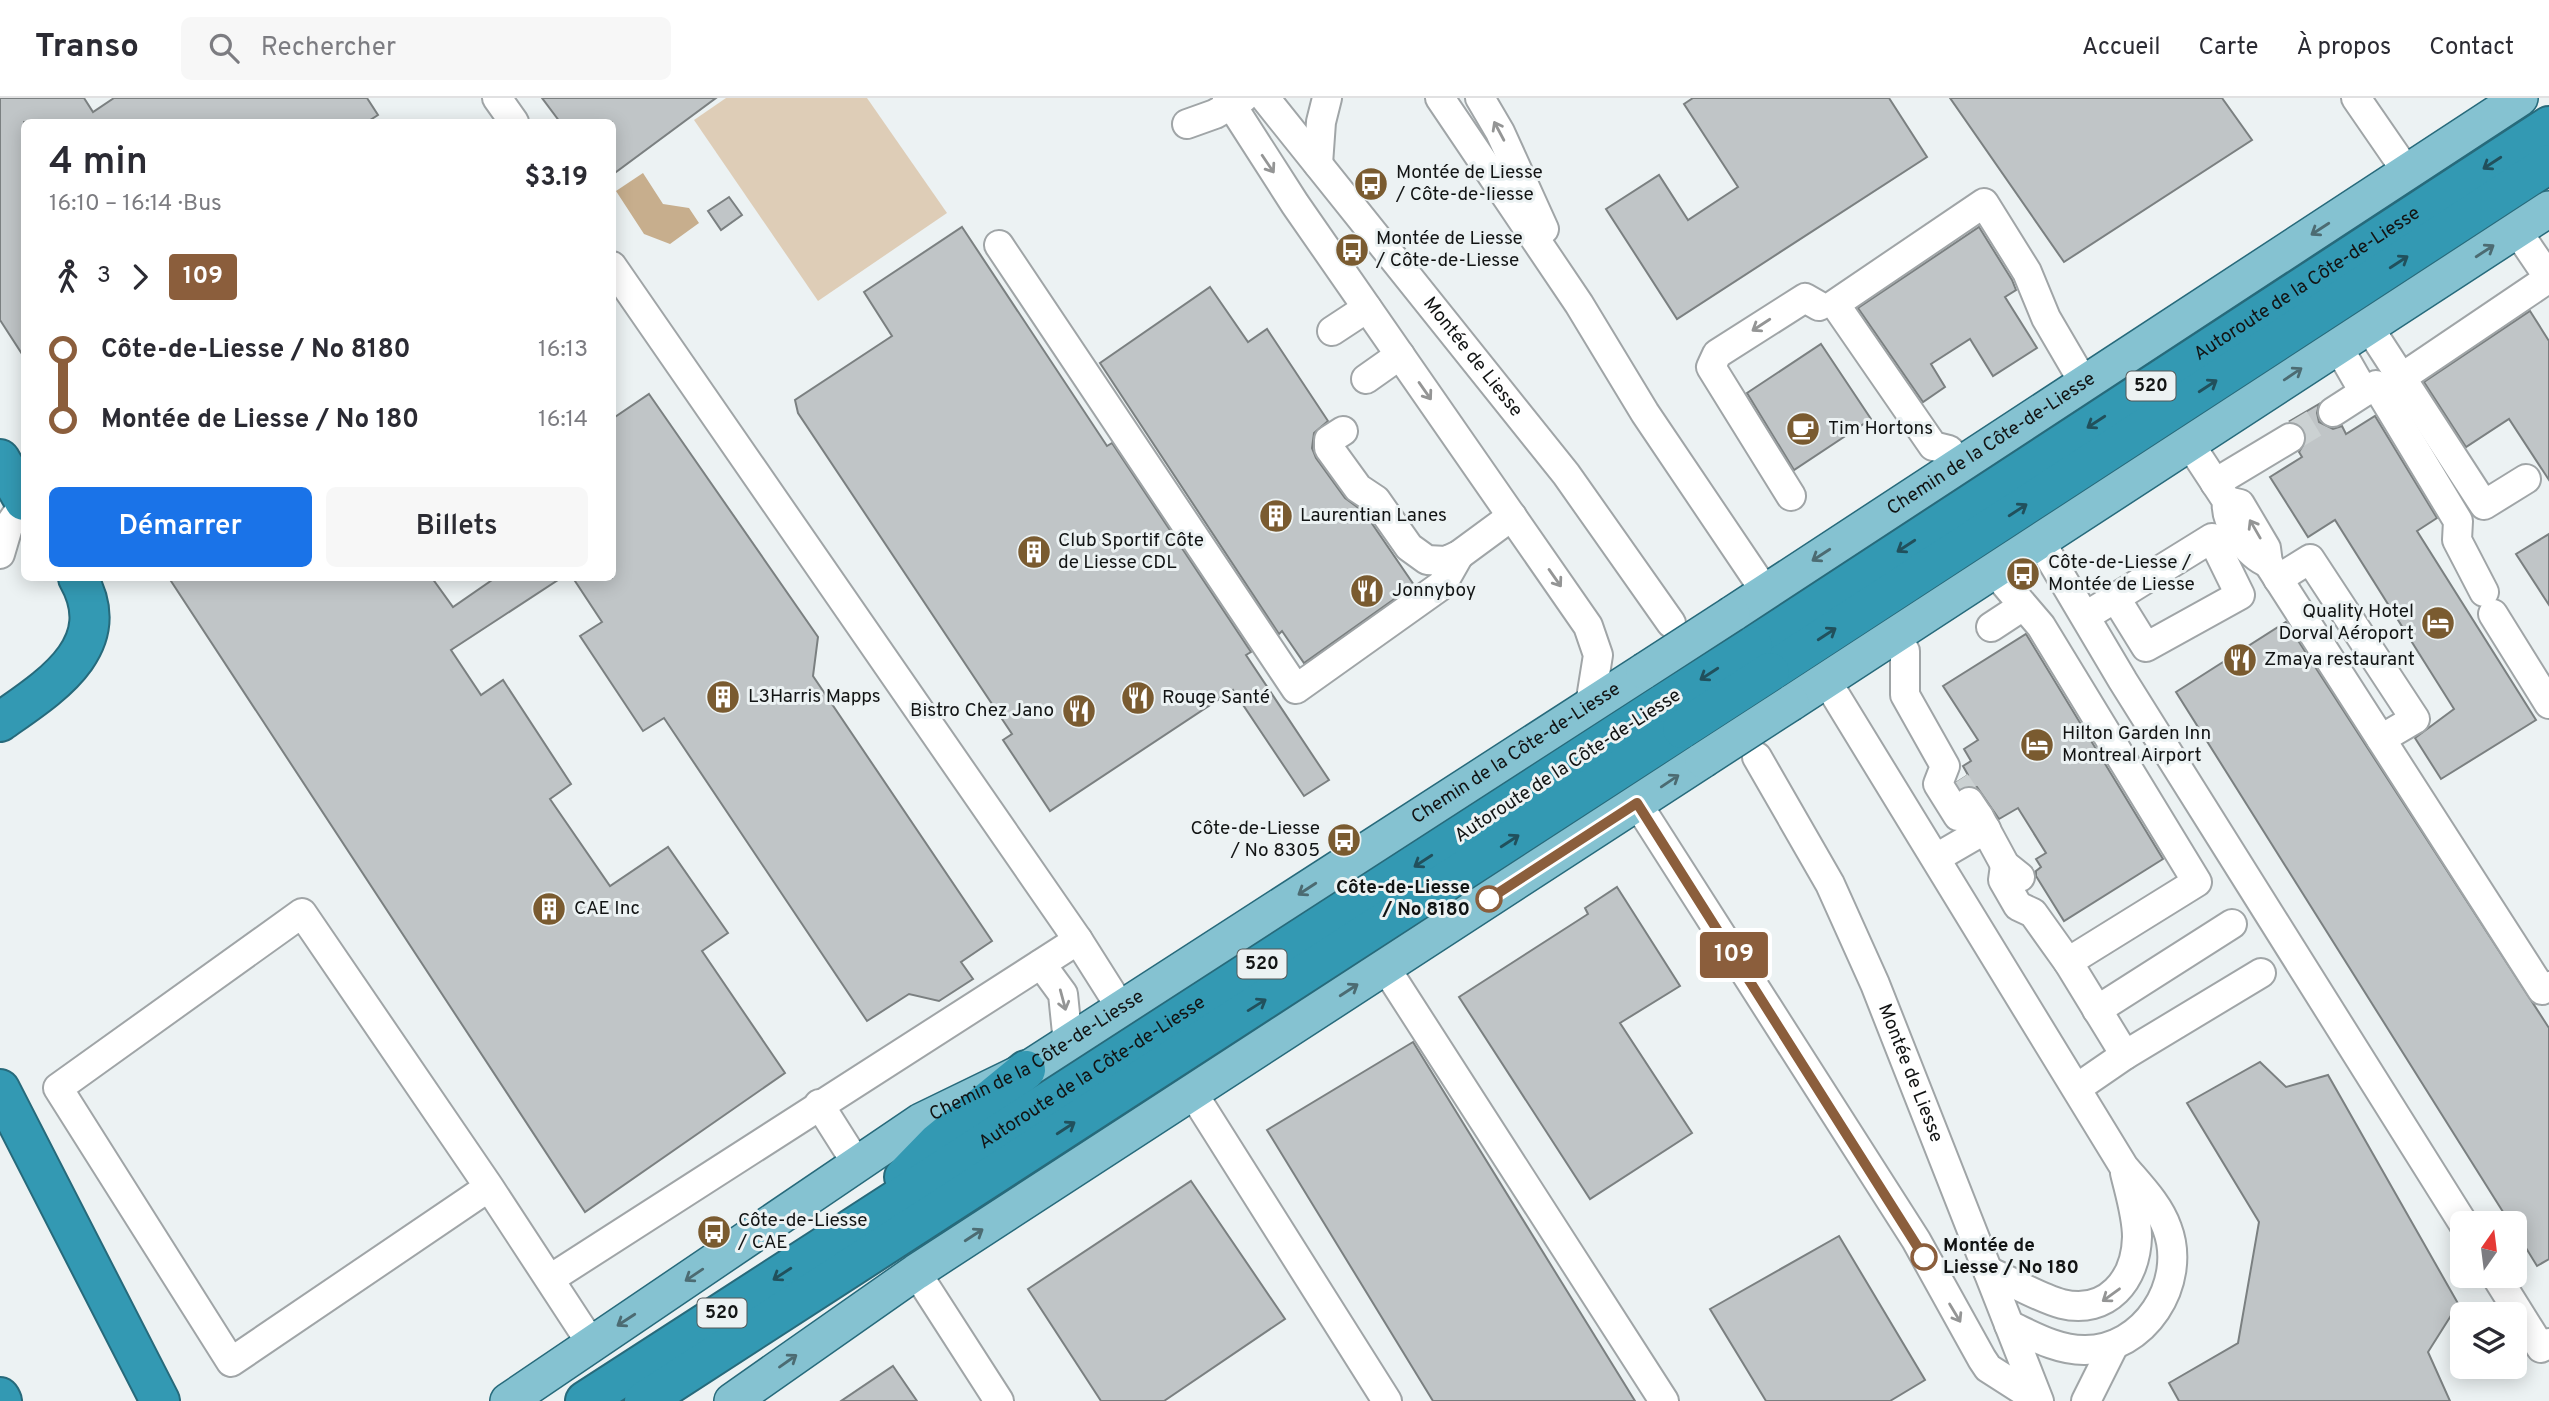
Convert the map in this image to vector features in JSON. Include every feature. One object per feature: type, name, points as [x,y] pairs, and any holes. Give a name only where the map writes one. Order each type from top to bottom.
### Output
[{"type":"highway","name":"Autoroute de la Côte-de-Liesse","points":[[644,1401],[1683,731],[1762,659],[2549,126]]},
{"type":"highway","name":"Autoroute de la Côte-de-Liesse","points":[[1762,659],[2549,164]]},
{"type":"highway","points":[[0,459],[21,497]]},
{"type":"highway","points":[[0,472],[21,498]]},
{"type":"highway","points":[[0,722],[51,687],[74,663],[88,630],[89,614],[79,581]]},
{"type":"highway","name":"Autoroute de la Côte-de-Liesse","points":[[585,1401],[860,1224],[1683,731]]},
{"type":"highway","points":[[860,1224],[937,1143],[1026,1070]]},
{"type":"highway","points":[[0,1089],[160,1401]]},
{"type":"highway","points":[[678,1401],[759,1326]]},
{"type":"main road","name":"Chemin de la Côte-de-Liesse","points":[[508,1401],[921,1121],[1026,1070],[1069,1043],[1732,614],[2520,98]]},
{"type":"main road","points":[[732,1401],[916,1272],[1637,803],[1683,731],[1791,703],[2549,209]]},
{"type":"street","points":[[497,98],[512,119]]},
{"type":"street","name":"Montée de Liesse","points":[[1265,98],[1559,465],[1671,623]]},
{"type":"street","points":[[1318,164],[1321,122],[1327,98]]},
{"type":"street","points":[[1440,98],[1579,304],[1645,413],[1765,591]]},
{"type":"street","points":[[1480,98],[1500,132],[1579,304]]},
{"type":"street","points":[[2356,98],[2407,172]]},
{"type":"street","points":[[1187,124],[1233,101],[1367,308],[1596,642],[1598,664],[1590,705]]},
{"type":"street","points":[[1961,464],[1949,450],[1933,446],[1835,304],[1984,203],[2027,272],[2046,318],[2084,383]]},
{"type":"street","points":[[2401,378],[2549,278],[2516,231]]},
{"type":"street","points":[[999,245],[1296,689],[1442,585],[1460,555]]},
{"type":"street","points":[[616,272],[1078,940],[1121,1008]]},
{"type":"street","points":[[1791,496],[1711,368],[1717,354],[1805,298],[1819,306]]},
{"type":"street","points":[[1332,331],[1367,308]]},
{"type":"street","points":[[2368,326],[2401,378],[2418,428],[2458,521],[2457,540],[2488,603],[2549,704]]},
{"type":"street","points":[[2337,345],[2364,393]]},
{"type":"street","points":[[1366,379],[1400,355]]},
{"type":"street","points":[[2333,412],[2376,385],[2418,428],[2484,505],[2526,479]]},
{"type":"street","points":[[1343,431],[1329,440],[1329,448],[1358,488],[1376,500],[1409,547],[1427,560],[1446,561],[1460,555],[1512,516]]},
{"type":"street","points":[[2221,492],[2290,438]]},
{"type":"street","points":[[2189,443],[2221,492],[2225,513],[2241,539],[2254,558],[2273,571],[2542,990],[2549,986]]},
{"type":"street","points":[[0,554],[8,527],[21,507]]},
{"type":"street","points":[[2040,541],[2087,615],[2130,693],[2455,1211]]},
{"type":"street","points":[[2273,571],[2310,559],[2415,719],[2381,739]]},
{"type":"street","points":[[1994,571],[2041,626],[2197,882],[2068,962]]},
{"type":"street","points":[[2087,615],[2115,597]]},
{"type":"street","points":[[1991,627],[2022,606]]},
{"type":"street","points":[[1895,635],[1905,651],[1905,695],[2005,865],[2017,872],[2034,898],[2033,913],[2068,962],[2125,1055]]},
{"type":"street","points":[[1826,680],[2124,1167],[2161,1215],[2170,1236],[2172,1260],[2165,1291],[2152,1315],[2139,1331],[2114,1345],[2094,1350],[2072,1349],[2009,1325]]},
{"type":"street","name":"Montée de Liesse","points":[[1757,757],[1804,835],[1845,916],[1875,984],[2039,1401]]},
{"type":"street","points":[[1936,858],[1967,799]]},
{"type":"street","points":[[1637,803],[1916,1240],[1938,1286],[1988,1368],[2039,1401]]},
{"type":"street","points":[[489,1187],[231,1362],[58,1088],[302,913],[489,1187],[591,1343]]},
{"type":"street","points":[[2097,1010],[2232,924]]},
{"type":"street","points":[[550,1279],[1078,940]]},
{"type":"street","points":[[1041,964],[1063,994],[1069,1043]]},
{"type":"street","points":[[1385,967],[1664,1401]]},
{"type":"street","points":[[2077,1088],[2125,1055],[2262,973]]},
{"type":"street","points":[[1192,1092],[1387,1401]]},
{"type":"street","points":[[819,1104],[857,1164]]},
{"type":"street","points":[[1988,1271],[2052,1301],[2070,1306],[2091,1305],[2114,1294],[2129,1273],[2136,1244],[2135,1217],[2124,1167]]},
{"type":"street","points":[[916,1272],[999,1401]]},
{"type":"street","points":[[2504,1288],[2541,1348],[2549,1343]]},
{"type":"street","points":[[2087,1401],[2114,1345]]},
{"type":"shaded area","points":[[726,98],[867,98],[947,213],[818,301],[694,120]]},
{"type":"shaded area","points":[[643,173],[663,204],[689,208],[699,223],[670,244],[644,234],[616,191]]},
{"type":"building","points":[[0,98],[84,98],[93,112],[114,98],[367,98],[378,115],[372,119],[21,119],[21,352],[0,320]]},
{"type":"building","points":[[542,98],[716,98],[616,172],[616,119],[558,119]]},
{"type":"building","points":[[1693,98],[1889,98],[1927,157],[1677,319],[1606,209],[1659,175],[1688,220],[1738,187],[1684,104]]},
{"type":"building","points":[[1950,98],[2222,98],[2252,140],[2064,262]]},
{"type":"building","points":[[729,197],[742,215],[721,230],[708,211]]},
{"type":"building","name":"Club Sportif Côte de Liesse CDL","points":[[962,227],[1107,446],[1112,443],[1251,652],[1246,655],[1329,780],[1304,796],[1233,690],[1050,811],[1003,740],[1012,734],[798,413],[795,400],[892,336],[864,292]]},
{"type":"building","points":[[1979,227],[2012,280],[2016,290],[2005,297],[2037,348],[1993,376],[1970,339],[1931,364],[1945,387],[1923,402],[1858,308]]},
{"type":"building","name":"Laurentian Lanes","points":[[1210,287],[1248,342],[1267,329],[1328,421],[1314,433],[1312,448],[1316,458],[1345,498],[1364,512],[1414,585],[1304,663],[1282,631],[1279,634],[1100,363]]},
{"type":"building","points":[[2530,311],[2549,341],[2549,480],[2509,419],[2466,447],[2424,382]]},
{"type":"building","points":[[1821,344],[1871,419],[1794,470],[1747,393]]},
{"type":"building","name":"L3Harris Mapps","points":[[649,394],[818,637],[813,676],[992,941],[961,962],[973,979],[939,1001],[909,994],[867,1021],[664,718],[643,731],[580,636],[602,622],[575,581],[616,581],[616,416]]},
{"type":"building","name":"Quality Hotel Dorval Aéroport","points":[[2319,404],[2319,422],[2333,429],[2342,426],[2346,434],[2375,416],[2437,518],[2417,531],[2536,720],[2441,779],[2415,738],[2454,709],[2335,520],[2308,537],[2270,477],[2302,457],[2299,452],[2307,438],[2305,430],[2290,421]]},
{"type":"building","points":[[2549,534],[2549,605],[2516,554]]},
{"type":"building","name":"CAE Inc","points":[[171,581],[434,581],[453,607],[491,581],[556,581],[451,650],[481,695],[503,680],[571,784],[550,799],[610,886],[668,847],[728,933],[702,951],[785,1073],[585,1212]]},
{"type":"building","points":[[2286,622],[2549,1028],[2549,1259],[2537,1266],[2527,1250],[2527,1211],[2502,1211],[2176,692]]},
{"type":"building","points":[[2026,634],[2163,859],[2064,921],[2036,876],[2036,871],[2041,867],[2036,859],[2046,853],[2018,808],[1999,819],[1977,787],[1960,788],[1957,782],[1968,775],[1963,766],[1971,761],[1964,749],[1978,740],[1943,686]]},
{"type":"building","points":[[1617,887],[1680,986],[1620,1023],[1692,1133],[1590,1199],[1459,997],[1588,914],[1585,908]]},
{"type":"building","points":[[1413,1042],[1635,1401],[1433,1401],[1267,1130]]},
{"type":"building","points":[[2260,1062],[2286,1087],[2328,1075],[2457,1302],[2450,1302],[2450,1317],[2428,1352],[2450,1401],[2179,1401],[2169,1383],[2238,1343],[2259,1222],[2187,1103]]},
{"type":"building","points":[[1191,1181],[1285,1319],[1164,1401],[1101,1401],[1028,1289]]},
{"type":"building","points":[[1839,1236],[1925,1380],[1890,1401],[1766,1401],[1710,1309]]},
{"type":"building","points":[[893,1366],[917,1401],[841,1401]]},
{"type":"tunnel","points":[[2290,438],[2333,412]]},
{"type":"tunnel","points":[[1956,782],[1969,802]]},
{"type":"bus line","name":"109","points":[[1489,899],[1637,803],[1916,1240],[1924,1257]]},
{"type":"place","name":"Montée de Liesse / Côte-de-liesse","points":[[1371,184]]},
{"type":"place","name":"Montée de Liesse / Côte-de-Liesse","points":[[1352,250]]},
{"type":"place","name":"Tim Hortons","points":[[1803,429]]},
{"type":"place","name":"Laurentian Lanes","points":[[1276,516]]},
{"type":"place","name":"Club Sportif Côte de Liesse CDL","points":[[1034,552]]},
{"type":"place","name":"Côte-de-Liesse / Montée de Liesse","points":[[2023,574]]},
{"type":"place","name":"Jonnyboy","points":[[1367,591]]},
{"type":"place","name":"Quality Hotel Dorval Aéroport","points":[[2438,623]]},
{"type":"place","name":"Zmaya restaurant","points":[[2240,660]]},
{"type":"place","name":"L3Harris Mapps","points":[[723,697]]},
{"type":"place","name":"Rouge Santé","points":[[1138,698]]},
{"type":"place","name":"Bistro Chez Jano","points":[[1079,711]]},
{"type":"place","name":"Hilton Garden Inn Montreal Airport","points":[[2037,745]]},
{"type":"place","name":"Côte-de-Liesse / No 8305","points":[[1344,840]]},
{"type":"place","name":"Côte-de-Liesse / No 8180","points":[[1489,899]]},
{"type":"place","name":"CAE Inc","points":[[549,909]]},
{"type":"place","name":"Côte-de-Liesse / CAE","points":[[714,1232]]},
{"type":"place","name":"Montée de Liesse / No 180","points":[[1924,1257]]}]
